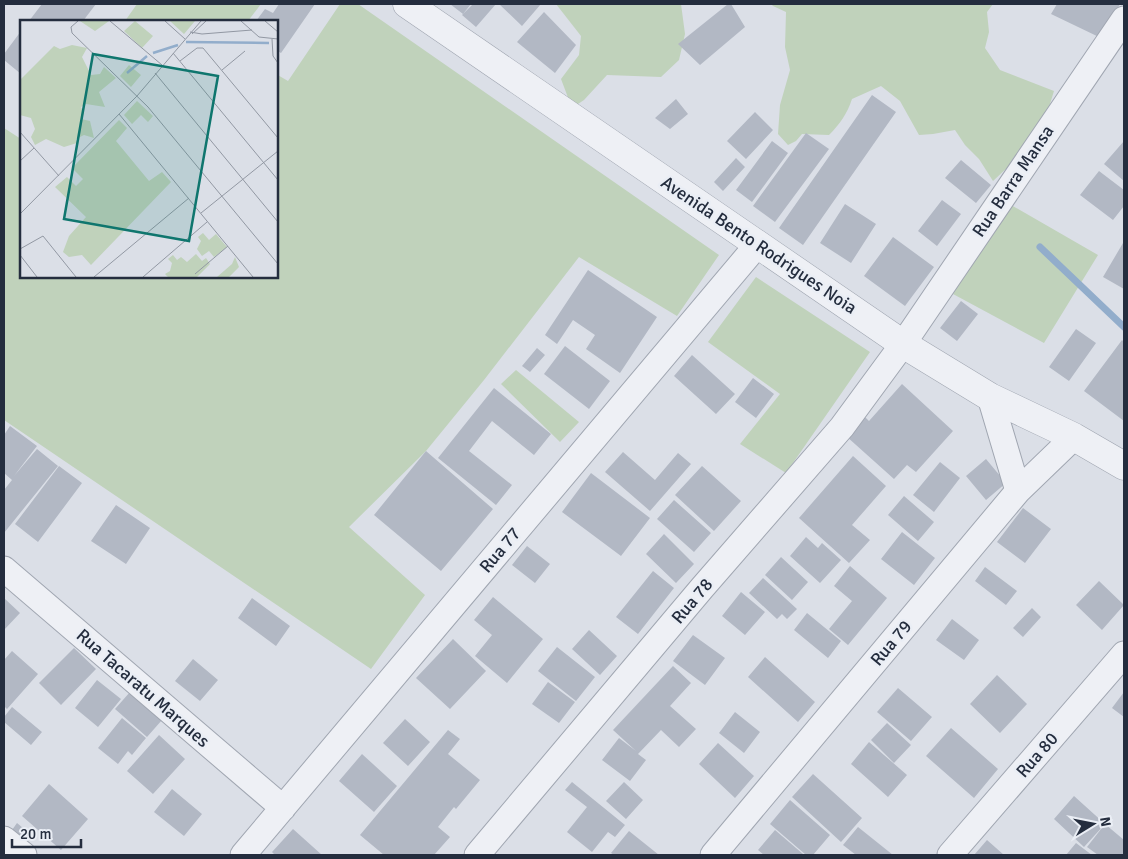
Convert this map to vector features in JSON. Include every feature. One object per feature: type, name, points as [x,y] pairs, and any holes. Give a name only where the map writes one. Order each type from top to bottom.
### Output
[{"type":"street","name":"Avenida Bento Rodrigues Noia","points":[[406,4],[903,344],[990,397],[1074,437],[1124,466]]},
{"type":"street","name":"Rua Barra Mansa","points":[[903,344],[1124,19]]},
{"type":"street","name":"Rua 77","points":[[243,855],[758,244]]},
{"type":"street","name":"Rua 78","points":[[477,855],[702,588],[842,427],[903,344]]},
{"type":"street","points":[[990,397],[1018,491]]},
{"type":"street","name":"Rua 79","points":[[713,855],[1018,491],[1074,437]]},
{"type":"street","name":"Rua Tacaratu Marques","points":[[4,569],[283,808]]},
{"type":"street","name":"Rua 80","points":[[950,855],[1124,654]]},
{"type":"street","points":[[4,839],[24,855]]},
{"type":"green space","points":[[137,4],[261,4],[249,20],[126,20]]},
{"type":"green space","points":[[340,4],[358,4],[719,255],[677,316],[579,257],[484,380],[426,451],[349,527],[425,595],[371,669],[4,420],[4,128],[20,138],[20,278],[278,278],[278,75],[288,81]]},
{"type":"green space","points":[[556,4],[681,4],[685,34],[679,60],[661,77],[607,75],[584,100],[572,108],[561,79],[579,55],[581,36]]},
{"type":"green space","points":[[771,4],[993,4],[987,12],[989,32],[985,48],[1000,70],[1054,91],[1045,120],[1008,167],[993,181],[979,159],[965,145],[955,130],[919,135],[900,101],[881,86],[852,99],[843,119],[829,135],[802,134],[796,141],[788,145],[778,134],[780,105],[790,70],[785,47],[786,12]]},
{"type":"green space","points":[[1011,205],[1098,255],[1044,343],[953,294]]},
{"type":"green space","points":[[756,277],[870,352],[786,473],[740,444],[780,394],[708,342]]},
{"type":"green space","points":[[516,370],[579,422],[560,442],[501,384]]},
{"type":"building","points":[[42,4],[96,4],[84,20],[30,20]]},
{"type":"building","points":[[279,4],[315,4],[281,53],[278,51],[278,20],[257,20],[265,9],[273,13]]},
{"type":"building","points":[[450,4],[471,4],[463,14]]},
{"type":"building","points":[[473,4],[496,4],[476,27],[462,15]]},
{"type":"building","points":[[499,4],[541,4],[522,26]]},
{"type":"building","points":[[728,4],[731,4],[745,27],[700,65],[678,44]]},
{"type":"building","points":[[1057,4],[1120,4],[1101,38],[1051,14]]},
{"type":"building","points":[[544,12],[576,45],[555,73],[517,42]]},
{"type":"building","points":[[20,32],[20,73],[4,60],[4,54]]},
{"type":"building","points":[[872,95],[896,112],[803,245],[779,228]]},
{"type":"building","points":[[676,99],[688,114],[670,129],[655,118]]},
{"type":"building","points":[[755,112],[773,130],[746,159],[727,141]]},
{"type":"building","points":[[806,133],[829,149],[775,222],[753,206]]},
{"type":"building","points":[[772,141],[788,153],[752,202],[736,190]]},
{"type":"building","points":[[1124,141],[1124,181],[1104,164]]},
{"type":"building","points":[[736,158],[745,167],[723,191],[714,182]]},
{"type":"building","points":[[961,160],[991,185],[976,203],[945,178]]},
{"type":"building","points":[[1099,171],[1124,190],[1124,206],[1113,220],[1080,195]]},
{"type":"building","points":[[942,200],[961,214],[937,246],[918,231]]},
{"type":"building","points":[[845,204],[876,224],[851,263],[820,243]]},
{"type":"building","points":[[893,237],[934,267],[905,306],[864,276]]},
{"type":"building","points":[[1124,243],[1124,289],[1103,277]]},
{"type":"building","points":[[588,270],[657,317],[620,373],[586,349],[595,335],[573,320],[557,344],[545,335]]},
{"type":"building","points":[[961,301],[978,314],[957,341],[940,328]]},
{"type":"building","points":[[1076,329],[1096,343],[1069,381],[1049,367]]},
{"type":"building","points":[[1122,340],[1124,342],[1124,421],[1084,391]]},
{"type":"building","points":[[565,346],[610,381],[589,409],[544,374]]},
{"type":"building","points":[[537,348],[545,355],[530,372],[522,366]]},
{"type":"building","points":[[692,355],[735,394],[716,414],[674,376]]},
{"type":"building","points":[[753,378],[774,394],[756,418],[735,402]]},
{"type":"building","points":[[902,384],[953,431],[916,472],[907,465],[894,479],[846,436],[864,416],[869,421]]},
{"type":"building","points":[[494,388],[551,434],[534,455],[492,421],[469,451],[512,485],[496,505],[438,458]]},
{"type":"building","points":[[10,426],[37,446],[14,476],[37,449],[58,466],[4,533],[4,490],[12,480],[4,473],[4,435]]},
{"type":"building","points":[[426,451],[493,509],[441,571],[374,515]]},
{"type":"building","points":[[623,452],[655,480],[678,453],[691,464],[650,511],[605,472]]},
{"type":"building","points":[[853,456],[886,486],[852,525],[870,540],[849,563],[799,518]]},
{"type":"building","points":[[986,459],[1006,483],[986,500],[966,476]]},
{"type":"building","points":[[940,462],[960,478],[934,512],[913,495]]},
{"type":"building","points":[[59,466],[82,483],[38,542],[15,524]]},
{"type":"building","points":[[702,466],[741,501],[714,531],[675,495]]},
{"type":"building","points":[[591,473],[650,518],[621,556],[562,512]]},
{"type":"building","points":[[904,496],[934,522],[918,541],[888,515]]},
{"type":"building","points":[[674,500],[711,533],[694,552],[657,519]]},
{"type":"building","points":[[116,505],[150,528],[126,564],[91,541]]},
{"type":"building","points":[[1023,508],[1051,529],[1025,563],[997,542]]},
{"type":"building","points":[[902,532],[935,558],[914,585],[881,559]]},
{"type":"building","points":[[664,534],[694,564],[676,583],[646,554]]},
{"type":"building","points":[[806,537],[818,548],[822,543],[841,560],[820,583],[790,556]]},
{"type":"building","points":[[527,546],[550,564],[535,583],[512,565]]},
{"type":"building","points":[[781,557],[808,582],[792,600],[765,575]]},
{"type":"building","points":[[850,566],[887,598],[848,645],[829,629],[852,601],[834,586]]},
{"type":"building","points":[[985,567],[1017,591],[1006,605],[975,581]]},
{"type":"building","points":[[653,571],[674,588],[638,634],[616,617]]},
{"type":"building","points":[[763,578],[797,609],[787,619],[782,614],[777,619],[749,593]]},
{"type":"building","points":[[1099,581],[1124,605],[1102,630],[1076,605]]},
{"type":"building","points":[[741,592],[765,612],[745,635],[722,616]]},
{"type":"building","points":[[493,597],[543,639],[507,683],[475,656],[492,635],[474,620]]},
{"type":"building","points":[[4,598],[20,613],[4,630]]},
{"type":"building","points":[[252,598],[290,626],[276,646],[238,618]]},
{"type":"building","points":[[1032,608],[1041,617],[1023,637],[1013,628]]},
{"type":"building","points":[[807,613],[841,641],[828,658],[794,630]]},
{"type":"building","points":[[952,619],[979,640],[964,660],[936,640]]},
{"type":"building","points":[[589,630],[617,656],[600,675],[572,649]]},
{"type":"building","points":[[693,635],[725,658],[705,685],[673,661]]},
{"type":"building","points":[[453,639],[486,671],[450,709],[416,678]]},
{"type":"building","points":[[557,647],[595,677],[576,701],[538,671]]},
{"type":"building","points":[[74,648],[96,669],[61,705],[39,683]]},
{"type":"building","points":[[12,651],[38,674],[7,709],[4,706],[4,660]]},
{"type":"building","points":[[765,657],[815,702],[798,722],[748,677]]},
{"type":"building","points":[[193,659],[218,680],[200,701],[175,681]]},
{"type":"building","points":[[673,666],[691,683],[670,706],[696,729],[679,747],[661,730],[638,754],[646,760],[630,781],[602,760],[619,738],[636,751],[613,730]]},
{"type":"building","points":[[997,675],[1027,704],[1000,733],[970,704]]},
{"type":"building","points":[[97,680],[121,699],[98,727],[75,708]]},
{"type":"building","points":[[548,682],[575,702],[559,723],[532,704]]},
{"type":"building","points":[[898,688],[932,717],[911,741],[877,712]]},
{"type":"building","points":[[130,692],[162,720],[147,737],[115,709]]},
{"type":"building","points":[[1124,692],[1124,717],[1112,708]]},
{"type":"building","points":[[12,707],[42,732],[31,745],[4,722],[4,717]]},
{"type":"building","points":[[735,712],[760,732],[744,753],[719,733]]},
{"type":"building","points":[[122,718],[146,738],[132,755],[128,751],[118,764],[98,748]]},
{"type":"building","points":[[405,719],[430,742],[408,766],[383,743]]},
{"type":"building","points":[[887,723],[911,745],[894,763],[871,740]]},
{"type":"building","points":[[951,728],[998,769],[974,798],[926,756]]},
{"type":"building","points":[[448,730],[460,739],[448,754],[480,780],[438,827],[450,837],[434,855],[384,855],[360,835]]},
{"type":"building","points":[[159,735],[185,759],[153,794],[127,771]]},
{"type":"building","points":[[869,742],[907,775],[888,797],[851,764]]},
{"type":"building","points":[[718,743],[754,776],[735,798],[699,764]]},
{"type":"building","points":[[362,754],[397,786],[374,812],[339,781]]},
{"type":"building","points":[[813,774],[862,818],[841,842],[792,797]]},
{"type":"building","points":[[572,782],[625,825],[615,837],[608,832],[592,852],[567,832],[587,807],[565,790]]},
{"type":"building","points":[[624,782],[643,800],[626,819],[606,801]]},
{"type":"building","points":[[49,784],[88,819],[61,850],[22,816]]},
{"type":"building","points":[[172,789],[202,814],[184,836],[154,812]]},
{"type":"building","points":[[1074,796],[1105,824],[1084,847],[1054,819]]},
{"type":"building","points":[[790,800],[830,835],[813,855],[806,855],[770,824]]},
{"type":"building","points":[[17,823],[30,834],[24,840],[12,830]]},
{"type":"building","points":[[1105,824],[1124,840],[1124,855],[1098,855],[1087,847]]},
{"type":"building","points":[[858,827],[893,855],[856,855],[843,845]]},
{"type":"building","points":[[293,829],[322,855],[275,855],[272,852]]},
{"type":"building","points":[[775,830],[803,854],[764,855],[758,850]]},
{"type":"building","points":[[629,831],[659,855],[614,855],[611,853]]},
{"type":"building","points":[[987,840],[1004,855],[974,855]]},
{"type":"building","points":[[1076,843],[1092,855],[1066,855]]},
{"type":"waterway","points":[[1040,247],[1124,327]]}]
